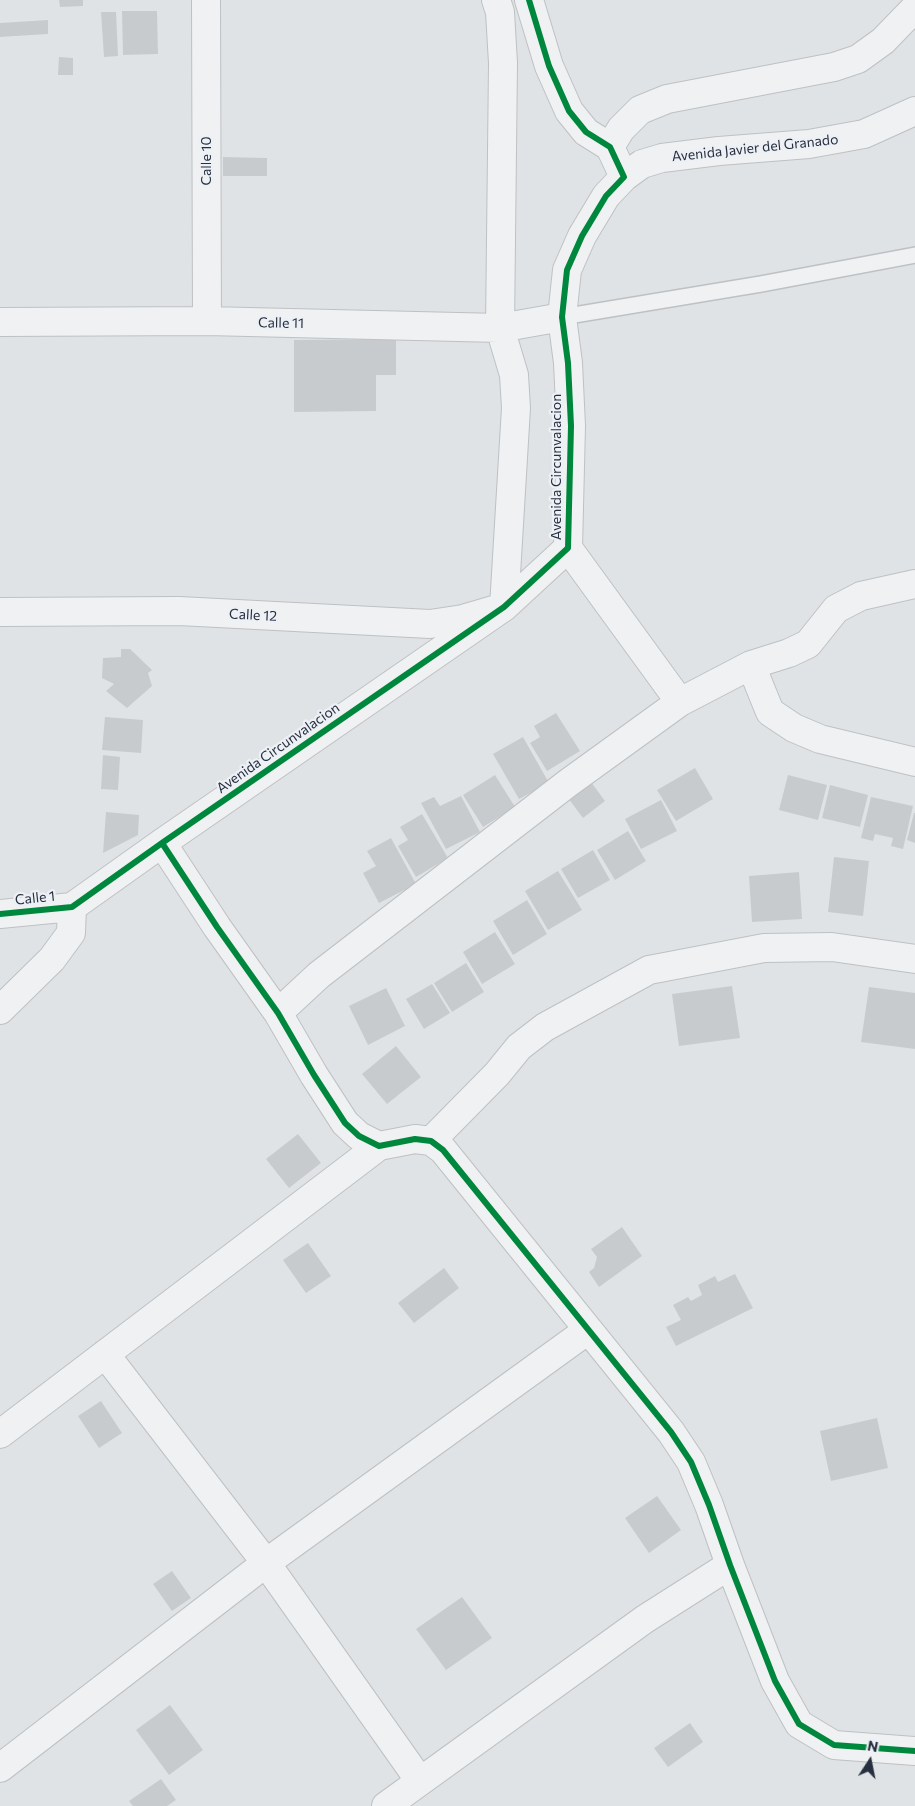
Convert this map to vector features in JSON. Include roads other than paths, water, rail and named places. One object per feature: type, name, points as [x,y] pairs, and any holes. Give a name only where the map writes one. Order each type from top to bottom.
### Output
[{"type":"street","name":"Calle 10","points":[[206,0],[207,321]]},
{"type":"street","points":[[496,0],[500,12],[503,63],[500,328],[514,375],[516,408],[504,607]]},
{"type":"street","points":[[528,0],[550,66],[569,111],[586,132],[610,147],[624,177]]},
{"type":"street","points":[[610,147],[621,129],[640,110],[667,99],[834,67],[858,59],[883,41],[915,8]]},
{"type":"street","name":"Avenida Javier del Granado","points":[[624,177],[642,164],[662,158],[719,151],[809,144],[864,134],[915,111]]},
{"type":"street","name":"Avenida Circunvalacion","points":[[72,907],[504,607],[568,548],[571,426],[568,363],[562,317],[567,270],[582,236],[606,196],[624,177]]},
{"type":"street","name":"Calle 11","points":[[0,322],[207,321],[500,328],[562,317]]},
{"type":"street","points":[[568,548],[680,702]]},
{"type":"street","points":[[278,1013],[319,975],[568,783],[680,702],[751,665],[789,653],[808,644],[836,609],[862,596],[915,584]]},
{"type":"street","name":"Calle 12","points":[[0,612],[179,612],[430,624],[463,619],[504,607]]},
{"type":"street","points":[[751,665],[770,712],[794,728],[820,739],[915,762]]},
{"type":"street","points":[[162,843],[217,927],[278,1013],[314,1075],[345,1123],[359,1136],[379,1146]]},
{"type":"street","points":[[0,1010],[52,959],[71,933],[72,907]]},
{"type":"street","name":"Calle 1","points":[[0,914],[72,907]]},
{"type":"street","points":[[430,1141],[497,1074],[519,1048],[545,1027],[649,970],[764,948],[832,947],[915,959]]},
{"type":"street","points":[[0,1434],[379,1146],[415,1139],[430,1141],[443,1150],[451,1159],[671,1432],[691,1462],[775,1681],[799,1724],[834,1746],[915,1751]]},
{"type":"street","points":[[0,1768],[266,1563],[588,1330]]},
{"type":"street","points":[[105,1354],[266,1563],[420,1781]]},
{"type":"street","points":[[386,1806],[645,1619],[730,1565]]},
{"type":"lane","points":[[562,317],[761,284],[915,255]]}]
